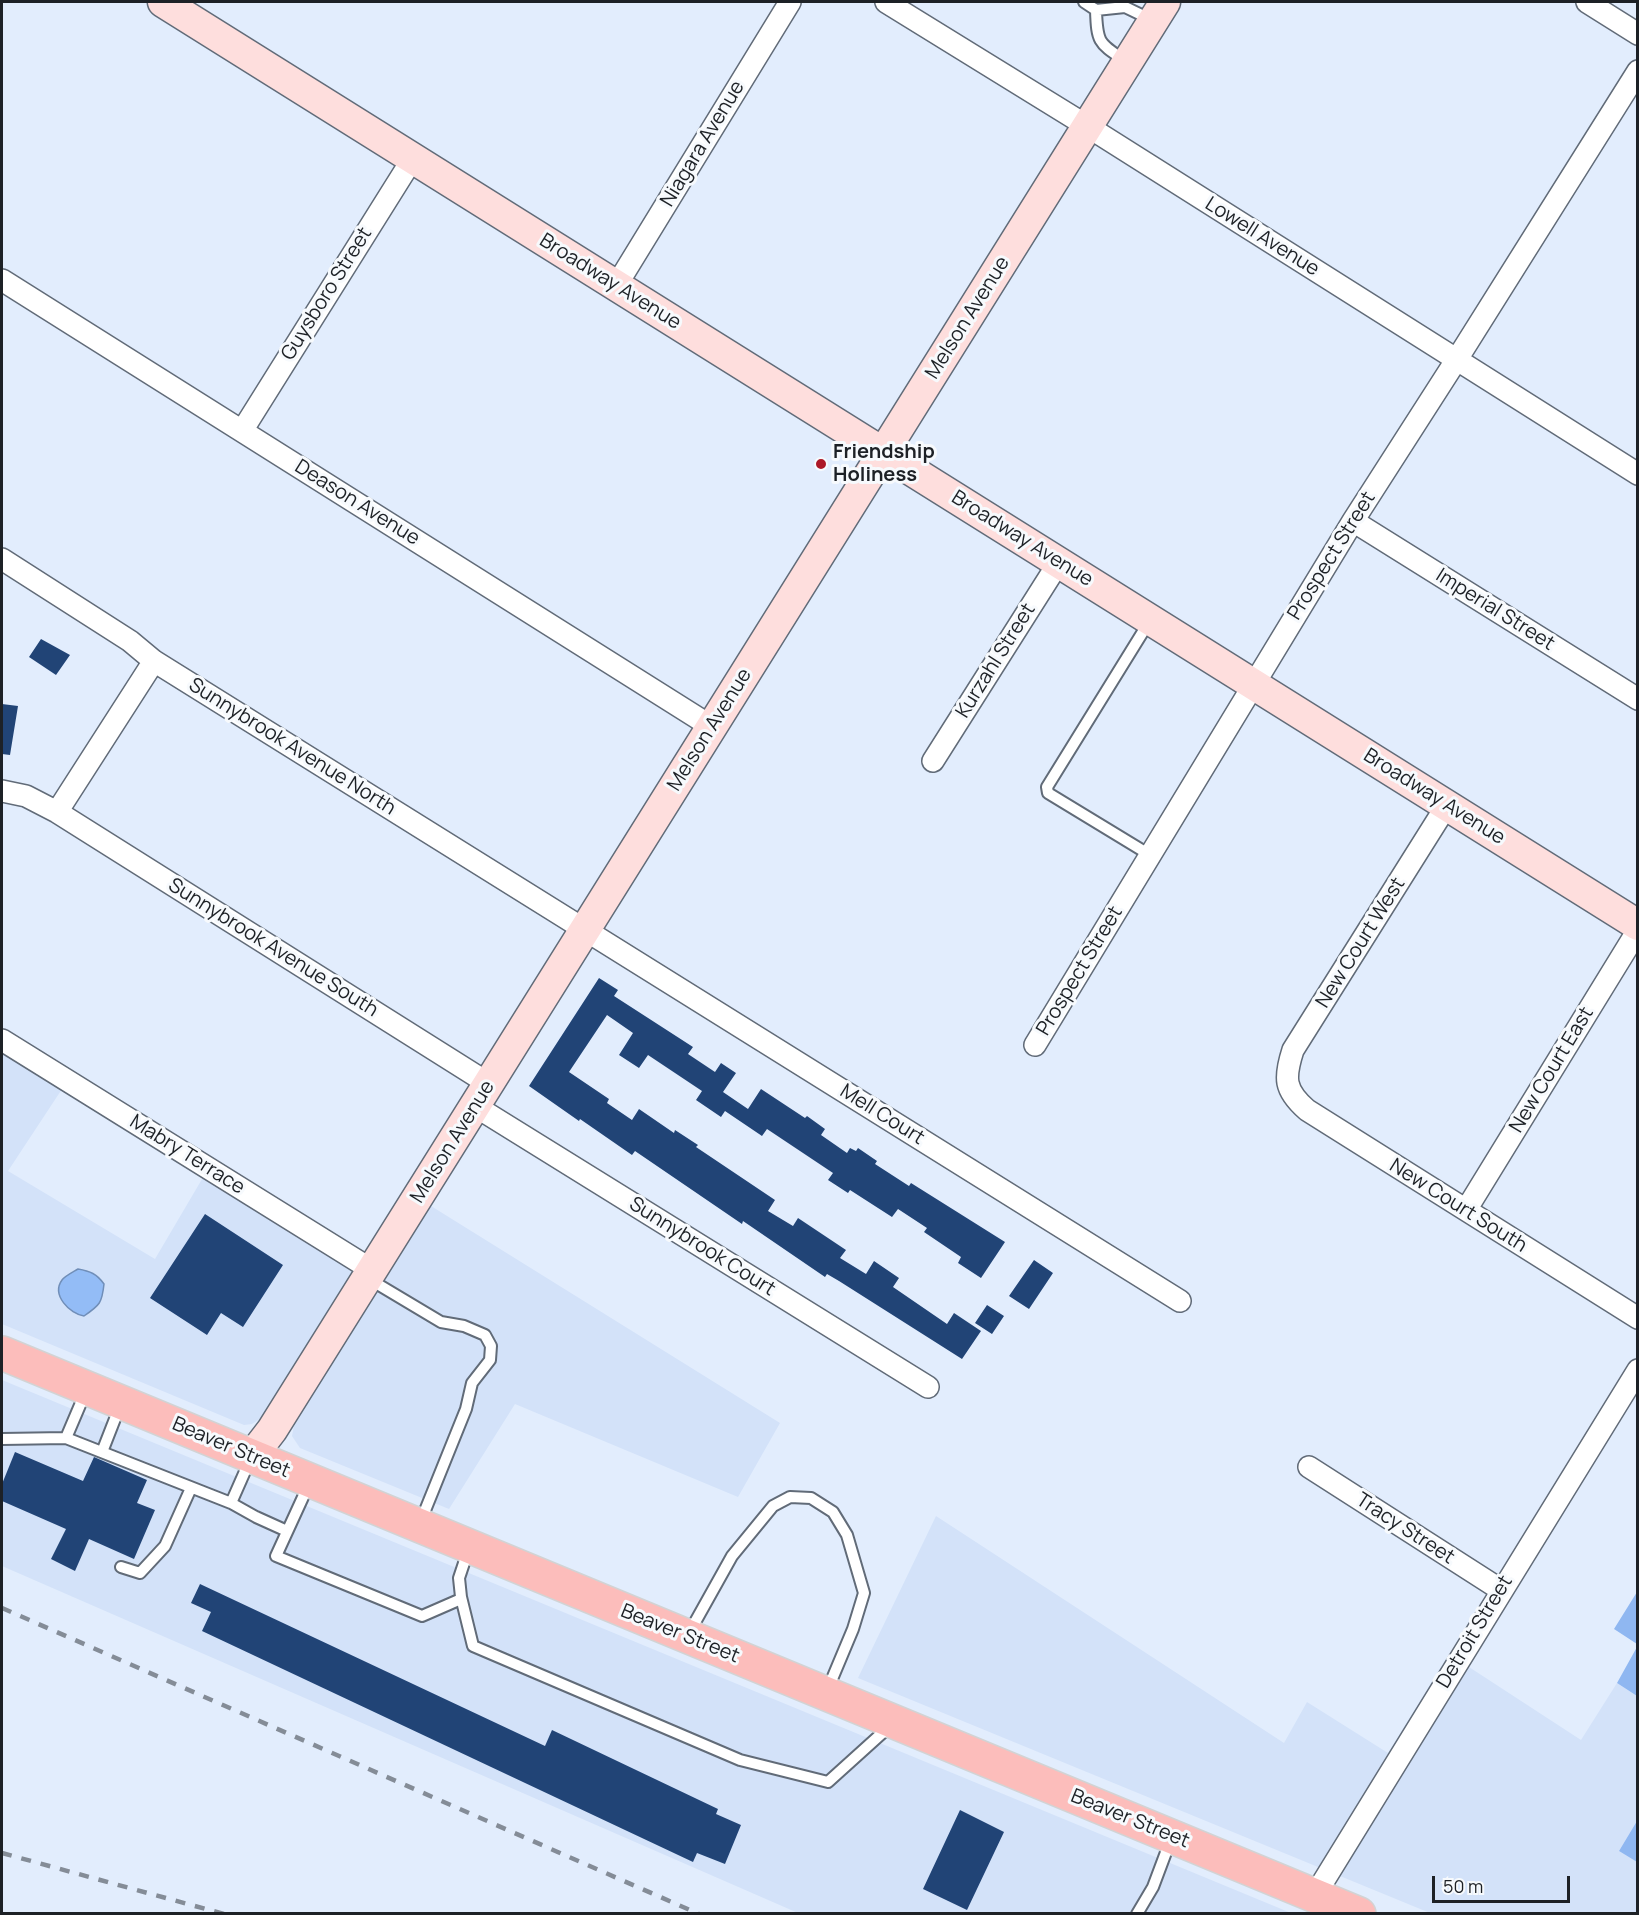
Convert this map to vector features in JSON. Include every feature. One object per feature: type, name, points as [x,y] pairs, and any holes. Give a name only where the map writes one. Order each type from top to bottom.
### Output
[{"type":"main road","name":"Beaver Street","points":[[2,1353],[1315,1895],[1350,1912]]},
{"type":"street","name":"Broadway Avenue","points":[[163,2],[1638,925]]},
{"type":"street","name":"Niagara Avenue","points":[[616,286],[790,2]]},
{"type":"street","name":"Lowell Avenue","points":[[886,2],[1087,126],[1638,474]]},
{"type":"street","points":[[1587,2],[1638,34]]},
{"type":"street","name":"Melson Avenue","points":[[252,1456],[273,1430],[1159,11]]},
{"type":"street","name":"Prospect Street","points":[[1035,1045],[1353,521],[1638,71]]},
{"type":"street","name":"Guysboro Street","points":[[242,431],[413,158]]},
{"type":"street","name":"Deason Avenue","points":[[2,280],[712,727]]},
{"type":"street","name":"Imperial Street","points":[[1353,521],[1638,699]]},
{"type":"street","name":"Sunnybrook Avenue North","points":[[2,560],[130,641],[154,661],[585,930]]},
{"type":"street","name":"Kurzahl Street","points":[[933,761],[1059,562]]},
{"type":"street","points":[[57,812],[154,661]]},
{"type":"street","name":"Sunnybrook Avenue South","points":[[2,791],[26,796],[57,812],[482,1095]]},
{"type":"street","name":"New Court West","points":[[1287,1085],[1288,1067],[1293,1050],[1447,805]]},
{"type":"street","name":"Mell Court","points":[[585,930],[1179,1301]]},
{"type":"street","name":"New Court East","points":[[1466,1210],[1638,930]]},
{"type":"street","name":"Mabry Terrace","points":[[2,1040],[370,1274]]},
{"type":"street","name":"New Court South","points":[[1287,1085],[1294,1099],[1307,1110],[1638,1318]]},
{"type":"street","name":"Sunnybrook Court","points":[[482,1095],[928,1387]]},
{"type":"street","name":"Detroit Street","points":[[1315,1895],[1638,1370]]},
{"type":"street","name":"Tracy Street","points":[[1310,1467],[1501,1590]]},
{"type":"lane","points":[[1084,2],[1096,9],[1125,7],[1159,11]]},
{"type":"lane","points":[[1096,9],[1096,29],[1102,45],[1127,62]]},
{"type":"lane","points":[[1150,619],[1047,786],[1048,793],[1150,855]]},
{"type":"lane","points":[[370,1274],[441,1322],[464,1326],[485,1335],[491,1346],[490,1360],[472,1383],[466,1409],[419,1526]]},
{"type":"lane","points":[[66,1438],[87,1388]]},
{"type":"lane","points":[[102,1452],[121,1402]]},
{"type":"lane","points":[[2,1439],[66,1438],[231,1503],[287,1532]]},
{"type":"lane","points":[[231,1503],[252,1456]]},
{"type":"lane","points":[[310,1481],[276,1556],[422,1616],[461,1599]]},
{"type":"lane","points":[[121,1568],[140,1573],[165,1546],[191,1488]]},
{"type":"lane","points":[[687,1636],[732,1556],[773,1506],[790,1497],[811,1498],[833,1512],[847,1535],[864,1593],[853,1629],[826,1694]]},
{"type":"lane","points":[[470,1547],[459,1578],[461,1599],[472,1646],[740,1760],[828,1782],[894,1722]]},
{"type":"lane","points":[[1137,1914],[1153,1887],[1172,1836]]},
{"type":"shaded area","points":[[2,1048],[64,1086],[8,1171],[155,1259],[205,1174],[354,1269],[261,1418],[252,1424],[244,1425],[2,1324]]},
{"type":"shaded area","points":[[431,1206],[780,1423],[738,1497],[515,1404],[449,1509],[300,1448],[292,1436],[294,1426]]},
{"type":"shaded area","points":[[78,1269],[93,1274],[104,1284],[99,1303],[84,1316],[68,1308],[59,1292],[62,1280]]},
{"type":"shaded area","points":[[2,1380],[1291,1913],[798,1913],[2,1566]]},
{"type":"shaded area","points":[[936,1516],[1284,1743],[1307,1702],[1388,1753],[1449,1654],[1581,1740],[1617,1683],[1637,1696],[1637,1821],[1619,1851],[1637,1862],[1637,1913],[1430,1913],[858,1678]]},
{"type":"shaded area","points":[[1637,1592],[1637,1644],[1614,1629]]},
{"type":"shaded area","points":[[1637,1647],[1637,1696],[1617,1683]]},
{"type":"shaded area","points":[[1637,1821],[1638,1862],[1619,1851]]},
{"type":"building","points":[[41,639],[70,655],[56,675],[29,657]]},
{"type":"building","points":[[2,704],[18,706],[10,755],[2,754]]},
{"type":"building","points":[[599,978],[618,990],[614,996],[693,1047],[688,1054],[715,1072],[721,1063],[736,1073],[723,1092],[748,1109],[761,1089],[825,1129],[821,1135],[847,1153],[850,1148],[856,1151],[858,1148],[877,1161],[875,1164],[909,1186],[911,1183],[1005,1242],[981,1278],[958,1263],[961,1257],[924,1232],[927,1228],[898,1209],[892,1217],[850,1190],[848,1193],[828,1180],[833,1173],[767,1129],[762,1136],[725,1111],[721,1117],[696,1100],[702,1091],[648,1055],[639,1068],[619,1055],[633,1033],[607,1015],[569,1072],[609,1099],[607,1103],[632,1120],[639,1109],[674,1133],[675,1130],[698,1145],[696,1147],[775,1200],[768,1211],[793,1226],[798,1218],[846,1250],[840,1258],[866,1274],[874,1261],[899,1278],[893,1287],[947,1324],[954,1313],[981,1331],[962,1359],[839,1281],[827,1274],[825,1277],[635,1151],[632,1155],[529,1086]]},
{"type":"building","points":[[205,1214],[283,1265],[243,1327],[221,1313],[207,1335],[150,1298]]},
{"type":"building","points":[[1034,1260],[1053,1273],[1029,1309],[1009,1296]]},
{"type":"building","points":[[987,1305],[1004,1316],[992,1334],[975,1323]]},
{"type":"building","points":[[15,1452],[83,1481],[94,1457],[147,1480],[137,1503],[155,1510],[134,1559],[89,1539],[75,1571],[51,1559],[66,1529],[2,1501],[2,1484]]},
{"type":"building","points":[[200,1584],[545,1746],[552,1730],[718,1809],[716,1814],[741,1825],[725,1864],[697,1853],[693,1862],[202,1631],[211,1612],[191,1603]]},
{"type":"building","points":[[960,1810],[1004,1832],[967,1910],[923,1889]]},
{"type":"railway","points":[[2,1608],[699,1914]]},
{"type":"railway","points":[[2,1853],[224,1914]]},
{"type":"place","name":"Friendship Holiness","points":[[821,464]]}]
